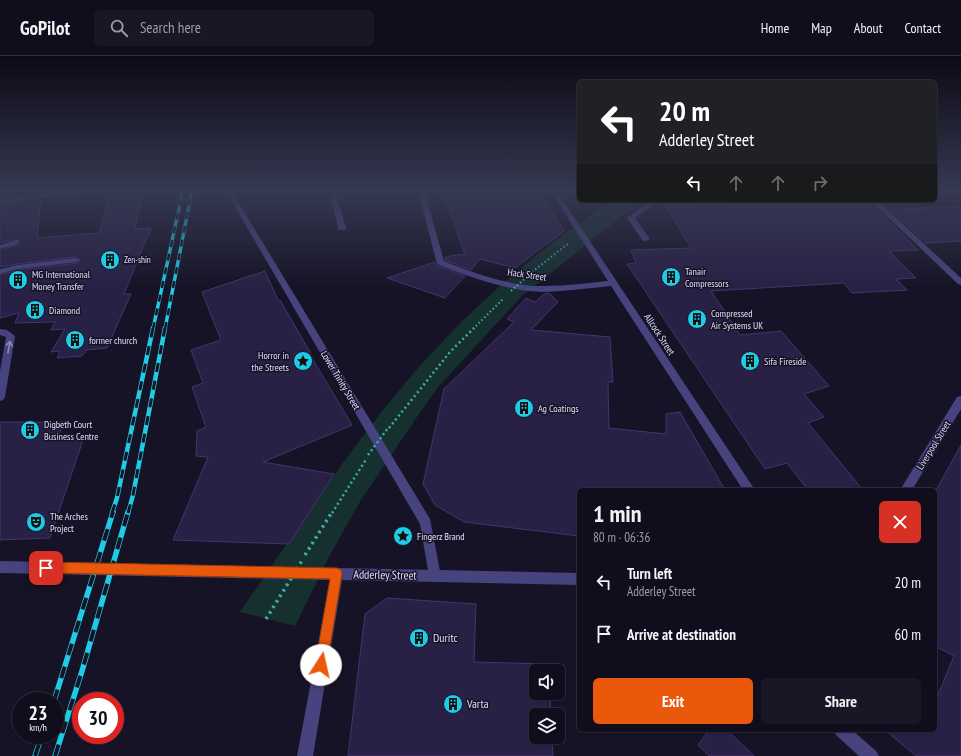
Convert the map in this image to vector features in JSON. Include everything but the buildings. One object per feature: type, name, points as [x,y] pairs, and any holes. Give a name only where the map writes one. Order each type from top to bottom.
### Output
[{"type":"street","name":"Lower Trinity Street","points":[[247,223],[426,523],[435,576]]},
{"type":"street","points":[[341,223],[342,228]]},
{"type":"street","name":"Hack Street","points":[[430,223],[440,262],[453,268],[488,278],[543,290],[614,283]]},
{"type":"street","name":"Allcock Street","points":[[574,223],[748,488]]},
{"type":"street","points":[[634,223],[646,239]]},
{"type":"street","points":[[897,223],[961,282]]},
{"type":"street","points":[[0,246],[14,242]]},
{"type":"street","points":[[0,272],[17,267],[75,260]]},
{"type":"street","points":[[0,332],[4,332],[11,336],[0,397]]},
{"type":"street","name":"Liverpool Street","points":[[907,488],[961,400]]},
{"type":"street","name":"Adderley Street","points":[[0,567],[577,579]]},
{"type":"street","points":[[305,756],[337,574]]},
{"type":"street","points":[[842,732],[871,756]]},
{"type":"path","points":[[266,619],[368,455],[450,352],[511,291],[569,242]]},
{"type":"green space","points":[[580,223],[614,223],[522,296],[439,386],[361,500],[330,555],[295,626],[240,612],[336,472],[387,405],[415,372],[462,321],[482,302],[545,248]]},
{"type":"railway","points":[[153,329],[176,223]]},
{"type":"railway","points":[[165,329],[186,223]]},
{"type":"railway","points":[[112,513],[117,498],[153,328]]},
{"type":"railway","points":[[128,513],[133,495],[165,328]]},
{"type":"railway","points":[[57,692],[113,512]]},
{"type":"railway","points":[[55,756],[82,671],[128,512]]},
{"type":"railway","points":[[35,756],[39,744]]},
{"type":"place","name":"Zen-shin","points":[[110,260]]},
{"type":"place","name":"Tanair Compressors","points":[[671,277]]},
{"type":"place","name":"MG International Money Transfer","points":[[18,280]]},
{"type":"place","name":"Diamond","points":[[35,310]]},
{"type":"place","name":"Compressed Air Systems UK","points":[[697,319]]},
{"type":"place","name":"former church","points":[[75,340]]},
{"type":"place","name":"Horror in the Streets","points":[[303,361]]},
{"type":"place","name":"Sifa Fireside","points":[[750,361]]},
{"type":"place","name":"Ag Coatings","points":[[524,408]]},
{"type":"place","name":"Digbeth Court Business Centre","points":[[30,430]]},
{"type":"place","name":"The Arches Project","points":[[36,522]]},
{"type":"place","name":"Fingerz Brand","points":[[403,536]]},
{"type":"place","name":"Duritc","points":[[419,638]]},
{"type":"place","name":"Varta","points":[[453,704]]},
{"type":"route","points":[[46,568],[337,574],[321,665]]}]
